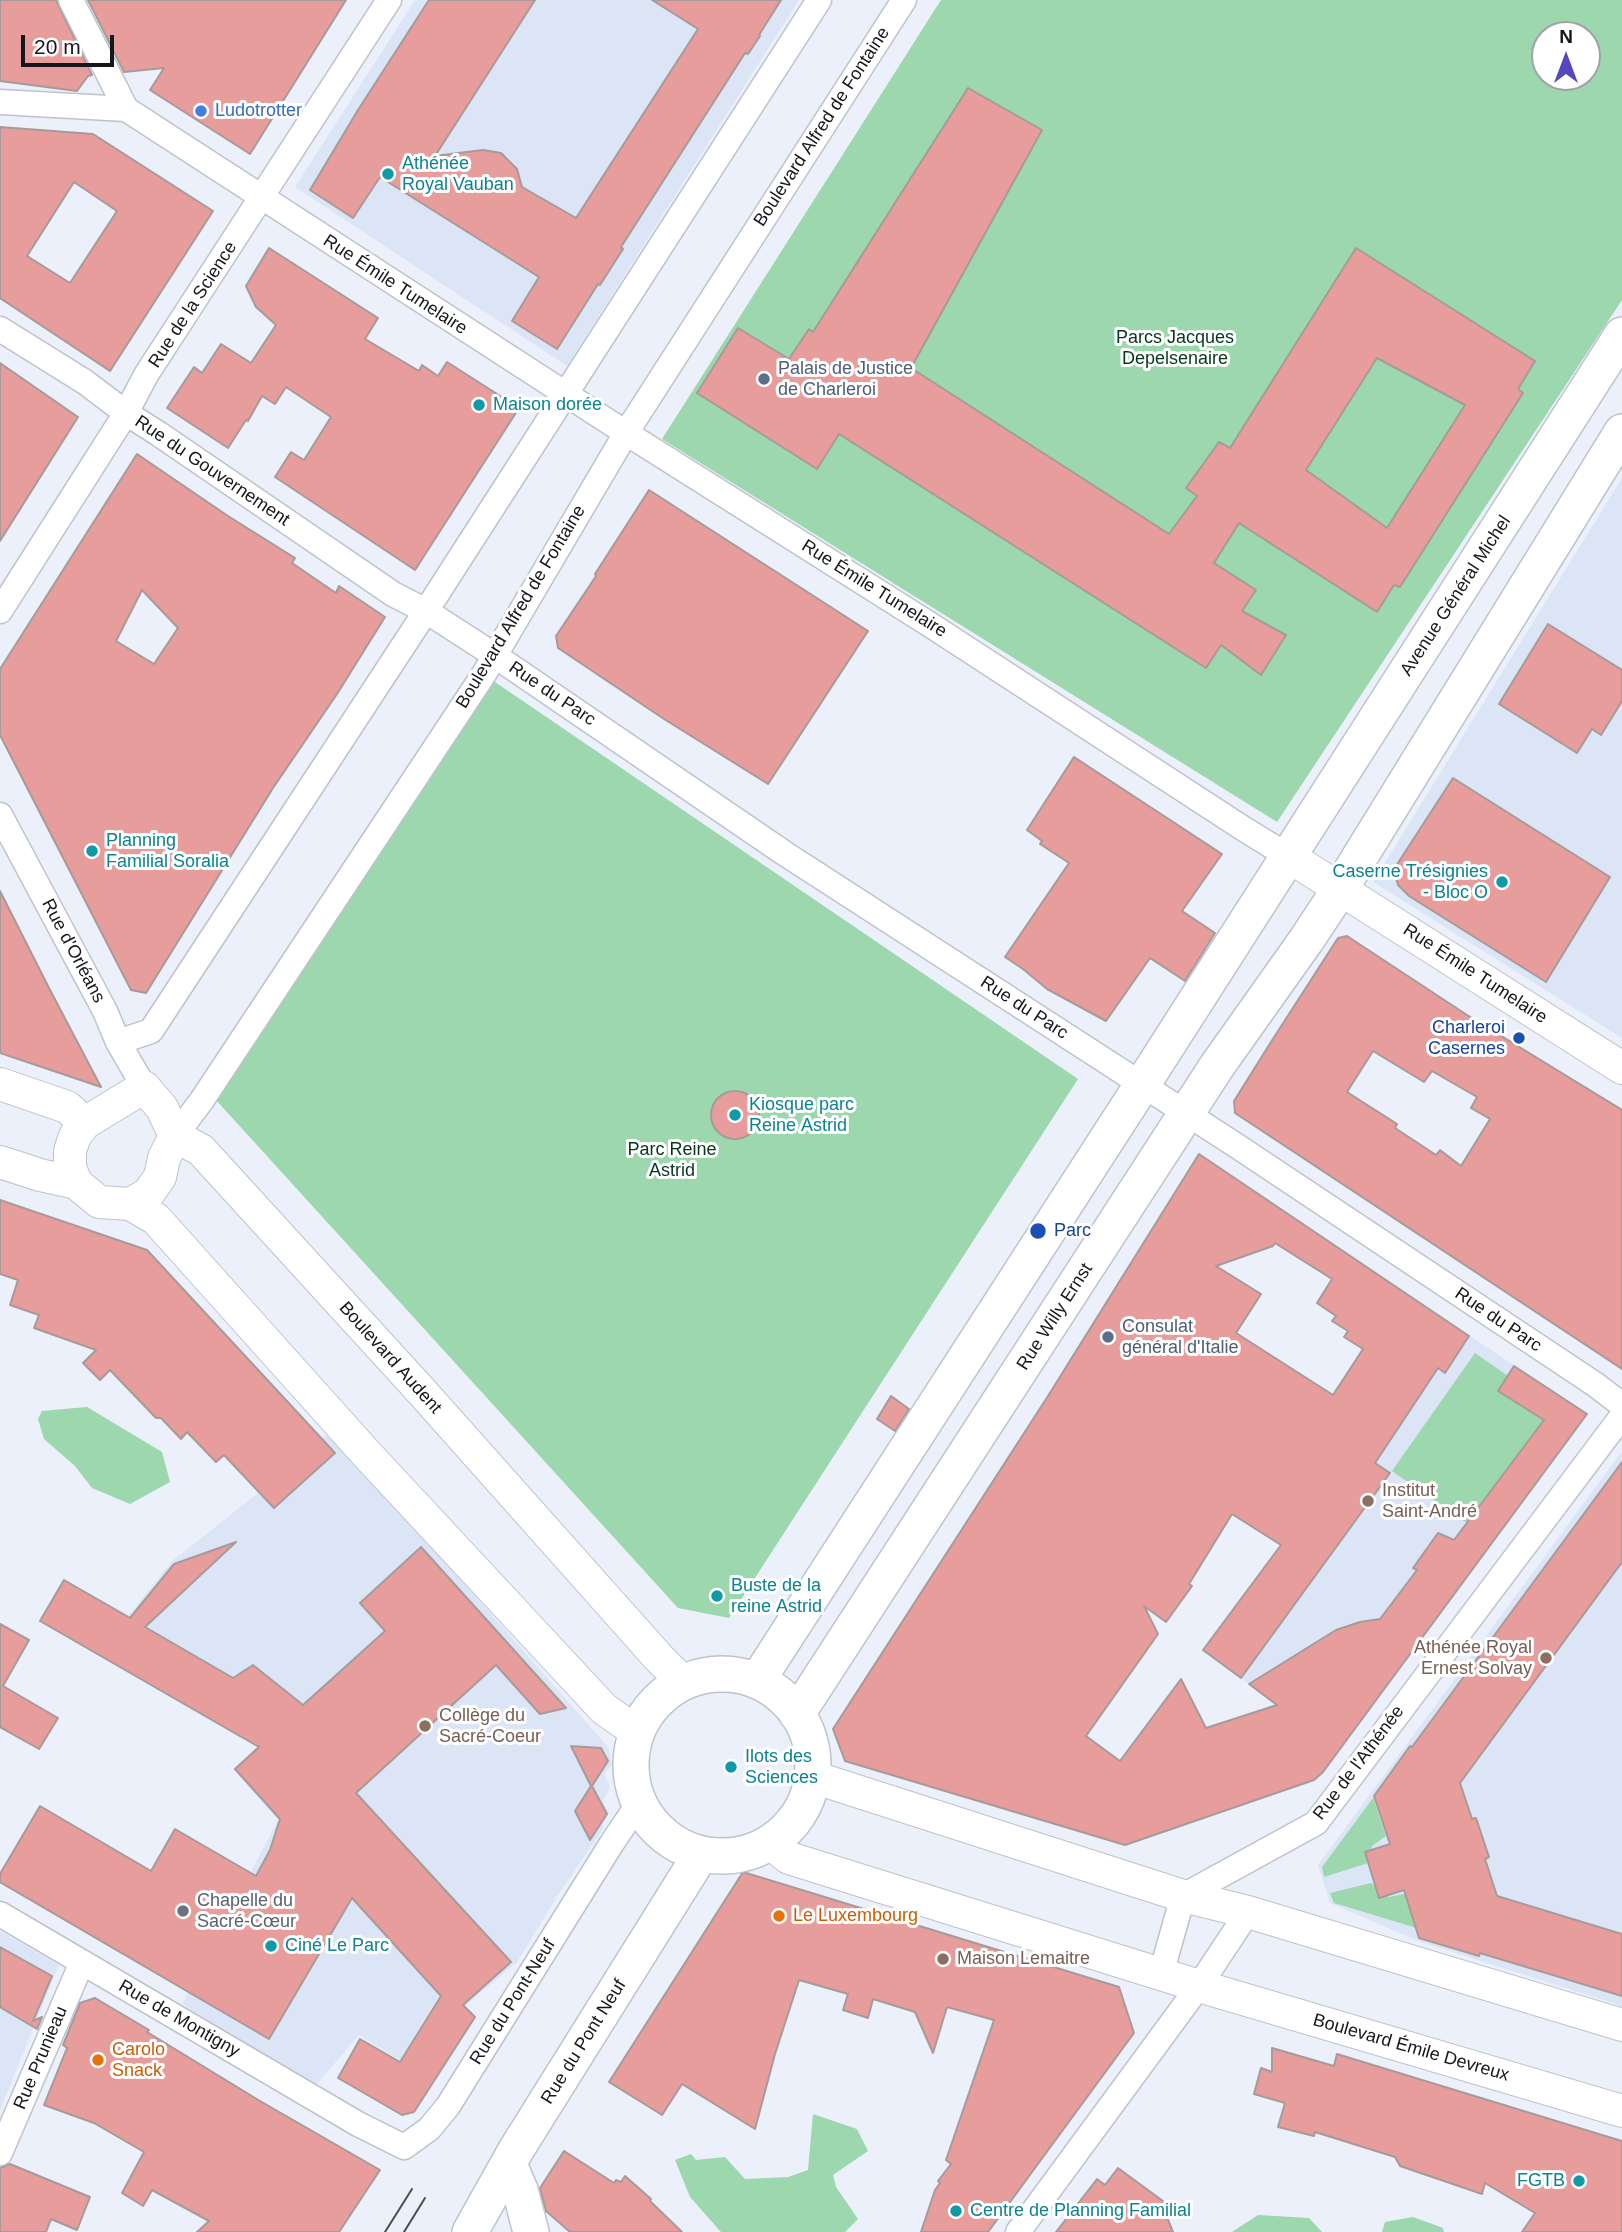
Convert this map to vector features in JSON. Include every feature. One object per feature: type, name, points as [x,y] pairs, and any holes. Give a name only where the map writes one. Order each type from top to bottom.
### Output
[{"type":"main road","name":"Avenue Général Michel","points":[[1288,856],[1622,335]]},
{"type":"main road","points":[[1340,889],[1622,432]]},
{"type":"main road","points":[[757,1681],[1288,856]]},
{"type":"main road","name":"Rue Willy Ernst","points":[[797,1714],[1186,1113],[1340,889]]},
{"type":"main road","points":[[707,1675],[733,1675],[757,1681],[786,1700],[797,1714],[811,1744],[813,1777],[806,1801],[790,1826],[770,1843],[733,1856],[701,1854],[673,1842],[660,1831],[639,1803],[632,1778],[633,1749],[637,1732],[652,1707],[667,1692],[684,1683],[707,1675]]},
{"type":"main road","name":"Rue du Pont Neuf","points":[[470,2232],[509,2164],[701,1854]]},
{"type":"main road","points":[[509,2164],[520,2190],[531,2232]]},
{"type":"street","points":[[0,102],[126,109],[71,0]]},
{"type":"street","name":"Rue de la Science","points":[[0,611],[126,414],[146,375],[389,0]]},
{"type":"street","points":[[118,1042],[151,1031],[426,611],[819,0]]},
{"type":"street","name":"Boulevard Alfred de Fontaine","points":[[130,1204],[148,1194],[160,1177],[164,1158],[175,1136],[202,1100],[469,696],[626,433],[904,0]]},
{"type":"street","name":"Rue Émile Tumelaire","points":[[126,109],[626,433],[929,624],[1244,830],[1622,1068]]},
{"type":"street","name":"Rue du Gouvernement","points":[[0,329],[85,382],[126,414],[170,441],[393,594],[426,611]]},
{"type":"street","name":"Rue du Parc","points":[[426,611],[784,853],[1186,1113],[1596,1385],[1622,1405]]},
{"type":"street","name":"Rue d'Orléans","points":[[0,815],[144,1087]]},
{"type":"street","points":[[0,1084],[66,1107],[85,1123]]},
{"type":"street","points":[[175,1136],[162,1108],[144,1087],[85,1123],[75,1136],[70,1150],[70,1167],[76,1182],[99,1202],[130,1204],[156,1219],[363,1450],[604,1709],[637,1732]]},
{"type":"street","name":"Boulevard Audent","points":[[175,1136],[201,1150],[684,1683]]},
{"type":"street","points":[[0,1162],[40,1175],[76,1182]]},
{"type":"street","name":"Rue de l'Athénée","points":[[1183,1896],[1316,1823],[1622,1416]]},
{"type":"street","points":[[813,1777],[1183,1896],[1248,1912],[1622,2025]]},
{"type":"street","name":"Rue du Pont-Neuf","points":[[358,2124],[404,2147],[429,2129],[448,2106],[639,1803]]},
{"type":"street","name":"Boulevard Émile Devreux","points":[[770,1843],[789,1858],[1199,1986],[1622,2110]]},
{"type":"street","points":[[1161,1974],[1183,1896]]},
{"type":"street","points":[[1018,2232],[1199,1986],[1248,1912]]},
{"type":"street","name":"Rue de Montigny","points":[[0,1914],[358,2124]]},
{"type":"street","name":"Rue Prunieau","points":[[0,2153],[82,1962]]},
{"type":"shaded area","points":[[415,0],[799,0],[567,366],[295,187]]},
{"type":"shaded area","points":[[1622,478],[1622,1038],[1373,882]]},
{"type":"shaded area","name":"Institut Saint-André","points":[[1402,1291],[1588,1414],[1379,1696],[1302,1723],[1202,1650],[1281,1545],[1209,1315],[1287,1365],[1281,1371],[1314,1392],[1318,1385],[1333,1395]]},
{"type":"shaded area","name":"Collège du Sacré-Coeur","points":[[328,1433],[608,1747],[612,1764],[604,1774],[610,1787],[603,1801],[609,1813],[603,1823],[603,1829],[517,1962],[455,2014],[438,1997],[400,2060],[359,2035],[315,2086],[182,2004],[278,1820],[233,1769],[272,1733],[249,1720],[240,1738],[39,1621],[63,1579],[129,1615],[172,1561],[257,1494]]},
{"type":"shaded area","name":"Athénée Royal Ernest Solvay","points":[[1622,1451],[1622,2006],[1418,1941],[1330,1903],[1318,1865]]},
{"type":"shaded area","points":[[0,1931],[59,1965],[0,2110]]},
{"type":"green space","name":"Parcs Jacques Depelsenaire","points":[[941,0],[1622,0],[1622,300],[1277,822],[662,439]]},
{"type":"green space","name":"Parc Reine Astrid","points":[[492,680],[1078,1079],[729,1618],[678,1608],[216,1100]]},
{"type":"green space","points":[[1475,1353],[1554,1408],[1471,1526],[1392,1471]]},
{"type":"green space","points":[[87,1407],[162,1452],[170,1482],[130,1504],[92,1488],[75,1466],[44,1439],[38,1419],[42,1411]]},
{"type":"green space","points":[[1373,1798],[1386,1836],[1372,1846],[1368,1863],[1324,1877],[1322,1867]]},
{"type":"green space","points":[[1371,1883],[1389,1897],[1408,1893],[1420,1929],[1334,1903],[1330,1893]]},
{"type":"green space","points":[[813,2114],[857,2129],[868,2151],[833,2175],[836,2187],[858,2219],[845,2232],[721,2232],[690,2197],[675,2160],[691,2154],[696,2160],[725,2157],[745,2179],[788,2177],[808,2170]]},
{"type":"green space","points":[[1258,2215],[1309,2218],[1322,2232],[1232,2232]]},
{"type":"green space","points":[[1413,2217],[1443,2228],[1444,2232],[1382,2232],[1385,2222]]},
{"type":"building","points":[[0,0],[56,0],[92,75],[88,76],[77,91],[0,81]]},
{"type":"building","points":[[88,0],[346,0],[250,154],[150,90],[164,68],[124,72]]},
{"type":"building","name":"Athénée Royal Vauban","points":[[429,0],[535,0],[435,156],[483,150],[501,153],[517,169],[522,187],[576,218],[698,29],[652,0],[781,0],[557,349],[512,321],[539,277],[380,177],[353,218],[310,190]]},
{"type":"building","name":"Palais de Justice de Charleroi","points":[[968,88],[1042,130],[911,368],[1169,534],[1197,496],[1186,488],[1219,442],[1230,448],[1356,248],[1535,361],[1518,389],[1523,393],[1400,587],[1394,585],[1377,612],[1239,523],[1214,563],[1256,590],[1242,611],[1286,635],[1261,675],[1221,645],[1206,668],[839,434],[817,469],[697,393],[738,328],[789,359],[809,329],[813,332]],"holes":[[[1377,358],[1465,405],[1387,528],[1306,470]]]},
{"type":"building","points":[[0,127],[93,134],[213,211],[110,371],[0,298]],"holes":[[[74,182],[117,211],[70,283],[27,256]]]},
{"type":"building","points":[[269,248],[378,318],[365,339],[419,371],[422,365],[438,376],[447,362],[519,408],[415,570],[275,477],[291,452],[304,460],[331,417],[286,387],[275,404],[262,396],[228,448],[167,408],[194,367],[202,373],[221,344],[251,363],[276,325],[256,307],[246,286]]},
{"type":"building","points":[[0,363],[78,417],[0,541]]},
{"type":"building","points":[[137,454],[295,558],[292,563],[336,593],[339,586],[385,617],[273,788],[146,993],[131,990],[0,735],[0,669]],"holes":[[[142,590],[178,628],[154,664],[116,641]]]},
{"type":"building","points":[[649,490],[868,631],[768,784],[558,648],[556,636]]},
{"type":"building","points":[[1548,624],[1622,670],[1622,701],[1601,735],[1592,729],[1577,753],[1499,704]]},
{"type":"building","points":[[1074,757],[1222,854],[1182,911],[1215,933],[1185,981],[1150,958],[1106,1021],[1047,989],[1005,957],[1069,863],[1040,844],[1042,841],[1027,830]]},
{"type":"building","name":"Caserne Trésignies - Bloc O","points":[[1453,778],[1610,877],[1546,982],[1409,896],[1398,885],[1396,866]]},
{"type":"building","points":[[0,891],[49,988],[101,1087],[0,1053]]},
{"type":"building","points":[[1347,936],[1467,1015],[1622,1110],[1622,1369],[1235,1113],[1234,1101],[1338,938]],"holes":[[[1373,1051],[1424,1082],[1432,1071],[1477,1097],[1471,1108],[1490,1119],[1461,1166],[1440,1150],[1436,1155],[1395,1128],[1397,1124],[1347,1092]]]},
{"type":"building","name":"Kiosque parc Reine Astrid","points":[[735,1091],[752,1098],[759,1115],[752,1132],[735,1139],[718,1132],[711,1115],[718,1098]]},
{"type":"building","points":[[1199,1154],[1469,1336],[1445,1373],[1438,1368],[1375,1463],[1390,1473],[1241,1678],[1203,1650],[1281,1545],[1232,1514],[1189,1584],[1192,1586],[1166,1622],[1144,1606],[1158,1634],[1086,1736],[1120,1761],[1181,1679],[1206,1728],[1277,1705],[1249,1684],[1336,1630],[1380,1619],[1417,1570],[1413,1568],[1438,1533],[1454,1540],[1544,1420],[1498,1391],[1514,1366],[1587,1414],[1323,1772],[1314,1780],[1125,1845],[845,1761],[833,1729],[1048,1396]],"holes":[[[1275,1243],[1332,1279],[1317,1303],[1336,1316],[1332,1321],[1348,1331],[1344,1337],[1363,1349],[1333,1395],[1236,1333],[1261,1294],[1216,1266]]]},
{"type":"building","points":[[0,1200],[147,1250],[335,1453],[274,1508],[224,1455],[216,1462],[187,1432],[181,1439],[161,1418],[156,1418],[110,1370],[100,1380],[83,1363],[96,1350],[34,1328],[39,1315],[10,1305],[18,1280],[0,1274]]},
{"type":"building","points":[[891,1396],[909,1409],[895,1431],[877,1419]]},
{"type":"building","points":[[1622,1462],[1622,1562],[1460,1783],[1472,1819],[1476,1818],[1489,1857],[1485,1859],[1497,1896],[1622,1934],[1622,1996],[1480,1953],[1479,1956],[1419,1938],[1404,1890],[1379,1898],[1365,1852],[1390,1844],[1374,1796]]},
{"type":"building","points":[[236,1542],[145,1627],[233,1678],[253,1665],[303,1705],[385,1631],[360,1603],[421,1547],[566,1708],[540,1714],[496,1665],[356,1793],[511,1962],[463,2005],[475,2017],[414,2112],[402,2115],[338,2078],[360,2039],[400,2062],[441,1996],[352,1898],[269,2039],[0,1882],[0,1874],[40,1806],[151,1871],[175,1829],[256,1876],[270,1850],[280,1819],[235,1769],[259,1747],[40,1621],[64,1580],[130,1618],[174,1564]]},
{"type":"building","points":[[0,1624],[29,1640],[3,1686],[58,1718],[39,1749],[0,1727]]},
{"type":"building","points":[[571,1746],[601,1748],[608,1761],[592,1786],[607,1814],[590,1840],[575,1811],[591,1786]]},
{"type":"building","points":[[743,1872],[1119,1987],[1134,2033],[988,2232],[921,2232],[935,2190],[940,2183],[938,2181],[951,2164],[946,2160],[994,2020],[947,2007],[933,2053],[915,2012],[873,1999],[868,2018],[843,2010],[848,1994],[799,1980],[755,2129],[682,2084],[662,2115],[609,2082]]},
{"type":"building","points":[[0,1947],[52,1976],[33,2021],[42,2017],[37,2029],[0,2007]]},
{"type":"building","points":[[95,1998],[260,2101],[380,2170],[339,2232],[197,2232],[209,2221],[152,2190],[143,2206],[122,2193],[144,2152],[94,2123],[44,2105],[67,2048],[63,2045],[80,2003]]},
{"type":"building","points":[[1272,2048],[1334,2066],[1337,2054],[1622,2141],[1622,2232],[1522,2232],[1535,2213],[1485,2183],[1482,2194],[1400,2166],[1395,2157],[1315,2132],[1314,2136],[1278,2127],[1285,2103],[1254,2094],[1261,2068],[1272,2072]]},
{"type":"building","points":[[564,2151],[614,2183],[616,2180],[621,2182],[625,2176],[682,2232],[570,2232],[546,2211],[540,2188]]},
{"type":"building","points":[[10,2164],[90,2197],[77,2230],[51,2219],[46,2232],[0,2232],[0,2168]]},
{"type":"building","points":[[1118,2168],[1167,2204],[1166,2215],[1173,2232],[1056,2232],[1097,2179],[1105,2185]]},
{"type":"tram line","points":[[385,2232],[412,2189]]},
{"type":"tram line","points":[[404,2232],[425,2198]]},
{"type":"place","name":"Ludotrotter","points":[[201,111]]},
{"type":"place","name":"Athénée Royal Vauban","points":[[388,174]]},
{"type":"place","name":"Palais de Justice de Charleroi","points":[[764,379]]},
{"type":"place","name":"Maison dorée","points":[[479,405]]},
{"type":"place","name":"Planning Familial Soralia","points":[[92,851]]},
{"type":"place","name":"Caserne Trésignies - Bloc O","points":[[1502,882]]},
{"type":"place","name":"Charleroi Casernes","points":[[1519,1038]]},
{"type":"place","name":"Kiosque parc Reine Astrid","points":[[735,1115]]},
{"type":"place","name":"Parc","points":[[1038,1231]]},
{"type":"place","name":"Consulat général d'Italie","points":[[1108,1337]]},
{"type":"place","name":"Institut Saint-André","points":[[1368,1501]]},
{"type":"place","name":"Buste de la reine Astrid","points":[[717,1596]]},
{"type":"place","name":"Athénée Royal Ernest Solvay","points":[[1546,1658]]},
{"type":"place","name":"Collège du Sacré-Coeur","points":[[425,1726]]},
{"type":"place","name":"Ilots des Sciences","points":[[731,1767]]},
{"type":"place","name":"Chapelle du Sacré-Cœur","points":[[183,1911]]},
{"type":"place","name":"Le Luxembourg","points":[[779,1916]]},
{"type":"place","name":"Ciné Le Parc","points":[[271,1946]]},
{"type":"place","name":"Maison Lemaitre","points":[[943,1959]]},
{"type":"place","name":"Carolo Snack","points":[[98,2060]]},
{"type":"place","name":"FGTB","points":[[1579,2181]]},
{"type":"place","name":"Centre de Planning Familial","points":[[956,2211]]}]
